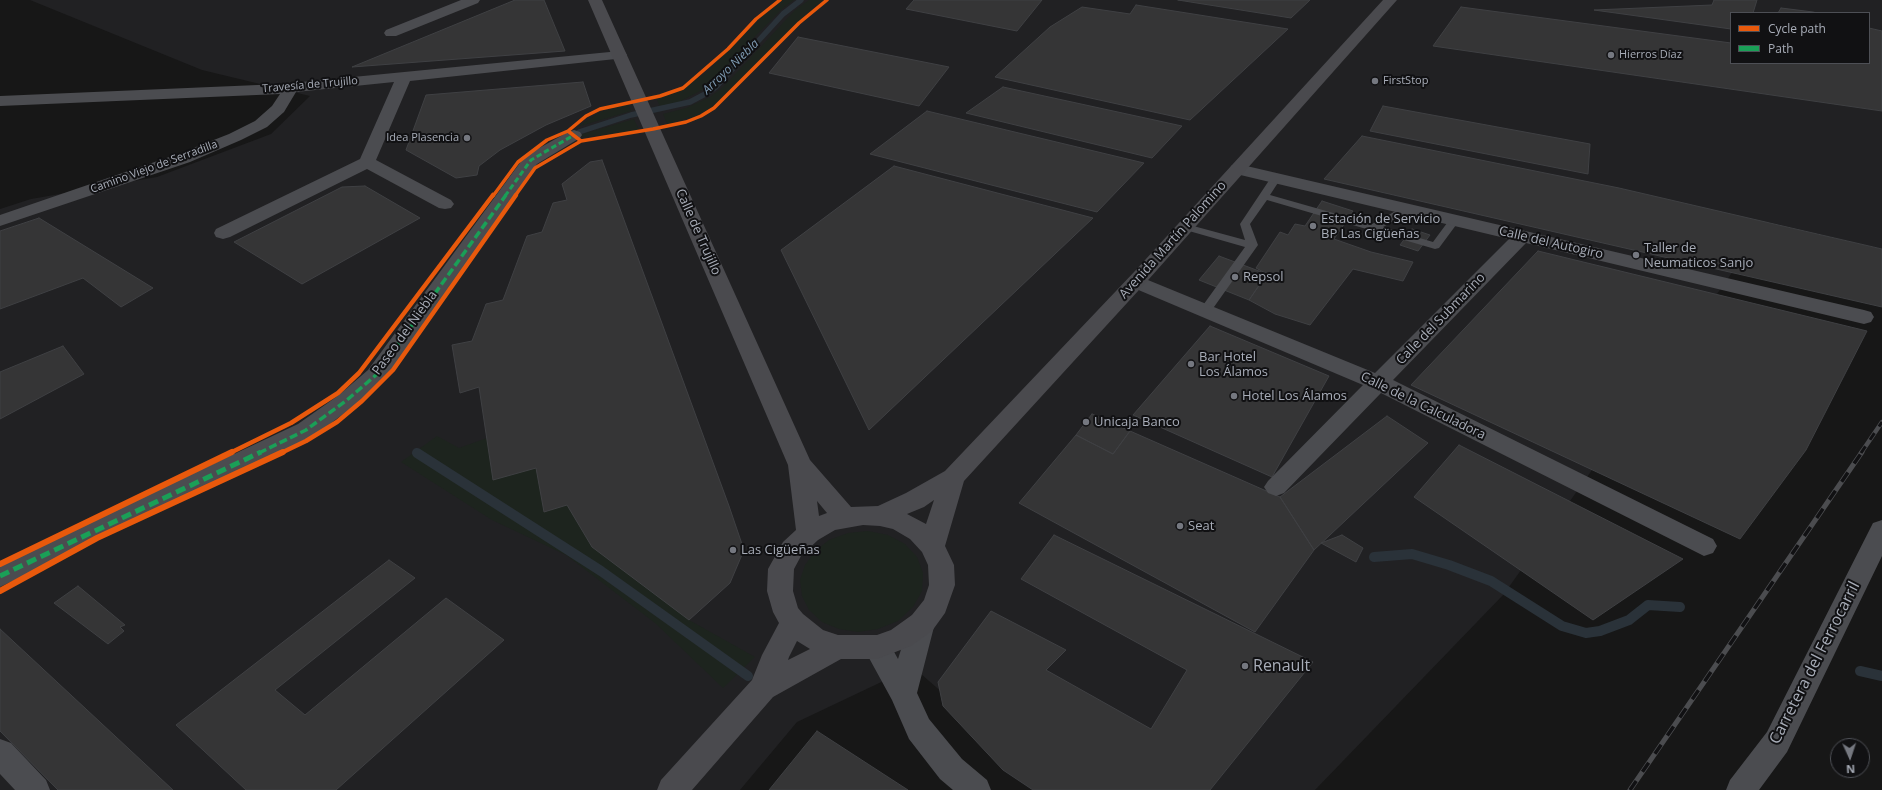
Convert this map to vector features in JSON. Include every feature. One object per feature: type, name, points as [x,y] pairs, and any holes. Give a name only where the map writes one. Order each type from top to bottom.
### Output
[{"type":"main road","name":"Calle de Trujillo","points":[[595,0],[800,465]]},
{"type":"main road","name":"Avenida Martín Palomino","points":[[880,516],[915,500],[953,477],[1136,282],[1390,0]]},
{"type":"main road","points":[[800,465],[845,517]]},
{"type":"main road","points":[[800,465],[808,533]]},
{"type":"main road","name":"Avenida Martín Palomino","points":[[932,546],[953,477]]},
{"type":"main road","points":[[863,515],[880,516],[901,522],[919,532],[932,546],[941,565],[942,585],[936,605],[922,623],[901,638],[877,647],[860,648],[838,646],[813,638],[793,622],[786,612],[780,591],[781,569],[792,549],[808,533],[826,523],[845,517],[863,515]]},
{"type":"main road","points":[[763,688],[776,655],[793,622]]},
{"type":"main road","points":[[672,790],[763,688],[838,646]]},
{"type":"street","points":[[391,33],[473,0]]},
{"type":"street","name":"Travesía de Trujillo","points":[[0,101],[291,88],[620,55]]},
{"type":"street","points":[[223,233],[367,162],[404,77]]},
{"type":"street","name":"Camino Viejo de Serradilla","points":[[0,221],[184,158],[235,137],[261,124],[278,109],[291,88]]},
{"type":"street","name":"Paseo del Niebla","points":[[0,576],[306,430],[348,400],[376,375],[531,160],[574,135]]},
{"type":"street","points":[[367,162],[445,204]]},
{"type":"street","name":"Calle del Autogiro","points":[[1238,169],[1864,317]]},
{"type":"street","name":"Calle del Submarino","points":[[1276,487],[1380,383],[1522,236]]},
{"type":"street","name":"Calle de la Calculadora","points":[[1136,282],[1380,383],[1704,546]]},
{"type":"street","name":"Carretera del Ferrocarril","points":[[1741,790],[1777,742],[1882,530]]},
{"type":"street","points":[[903,693],[922,623]]},
{"type":"street","points":[[877,647],[903,693],[919,729],[951,769],[976,790]]},
{"type":"street","points":[[0,753],[35,790]]},
{"type":"lane","points":[[1252,245],[1245,224],[1276,178]]},
{"type":"lane","points":[[1264,196],[1375,227],[1435,246],[1454,221]]},
{"type":"lane","points":[[1375,227],[1406,209]]},
{"type":"lane","points":[[1186,227],[1252,245]]},
{"type":"lane","points":[[1205,311],[1252,245]]},
{"type":"shaded area","points":[[30,0],[1882,0],[1882,107],[1850,106],[1882,111],[1882,249],[1768,222],[1504,594],[1315,790],[1054,790],[913,667],[797,722],[740,790],[0,790],[0,209],[31,199],[157,177],[271,134],[310,96],[202,70]]},
{"type":"shaded area","points":[[783,0],[794,0],[782,9],[704,89],[679,102],[660,106],[656,98],[676,93],[706,73],[766,13]]},
{"type":"shaded area","points":[[809,0],[823,0],[805,15],[711,108],[696,116],[667,124],[663,114],[686,108],[710,97],[723,87],[795,10]]},
{"type":"shaded area","points":[[628,104],[631,111],[577,127],[600,112]]},
{"type":"shaded area","points":[[634,119],[639,130],[595,136],[581,137],[579,135]]},
{"type":"shaded area","points":[[437,436],[459,448],[487,438],[536,468],[544,512],[567,505],[689,620],[755,657],[723,688],[655,623],[566,555],[492,520],[401,462]]},
{"type":"shaded area","points":[[868,531],[888,535],[905,544],[917,557],[923,573],[922,591],[913,607],[898,621],[878,629],[858,632],[839,629],[822,622],[809,610],[802,596],[800,580],[805,565],[815,551],[829,540],[848,533]]},
{"type":"building","points":[[515,0],[544,0],[565,51],[352,67]]},
{"type":"building","points":[[914,0],[1042,0],[1017,31],[906,9]]},
{"type":"building","points":[[1178,0],[1310,0],[1291,18]]},
{"type":"building","points":[[1714,0],[1757,0],[1753,12],[1730,12],[1730,29],[1594,10],[1712,5]]},
{"type":"building","points":[[1136,5],[1288,29],[1190,120],[995,77],[1050,27],[1082,7],[1130,14]]},
{"type":"building","name":"Hierros Díaz","points":[[1461,7],[1730,43],[1730,64],[1870,64],[1870,28],[1882,31],[1882,111],[1433,46]]},
{"type":"building","points":[[1781,8],[1813,12],[1779,12]]},
{"type":"building","points":[[798,37],[949,67],[919,106],[769,73]]},
{"type":"building","name":"Idea Plasencia","points":[[583,82],[591,106],[546,125],[500,150],[479,166],[477,175],[456,178],[406,150],[426,95]]},
{"type":"building","points":[[1003,87],[1182,126],[1152,158],[966,113]]},
{"type":"building","points":[[1383,106],[1590,144],[1588,174],[1370,131]]},
{"type":"building","points":[[927,111],[1144,163],[1097,212],[870,154]]},
{"type":"building","points":[[1362,136],[1619,188],[1882,249],[1882,307],[1324,179]]},
{"type":"building","points":[[602,160],[744,550],[730,583],[689,620],[592,547],[567,505],[544,512],[536,468],[493,480],[479,387],[460,393],[452,345],[472,341],[486,304],[503,300],[527,236],[542,232],[553,203],[567,200],[562,184],[590,162]]},
{"type":"building","points":[[894,166],[1093,218],[869,430],[781,250]]},
{"type":"building","points":[[365,186],[420,218],[302,284],[234,242],[342,187]]},
{"type":"building","points":[[1322,201],[1353,211],[1334,239],[1371,252],[1413,262],[1403,281],[1353,269],[1310,325],[1275,314],[1249,300],[1267,274],[1256,268],[1280,232],[1288,235],[1295,224],[1305,226]]},
{"type":"building","points":[[39,218],[153,288],[121,307],[83,278],[0,309],[0,231]]},
{"type":"building","points":[[1412,229],[1430,235],[1418,251],[1400,245]]},
{"type":"building","points":[[1538,251],[1867,331],[1806,450],[1740,539],[1411,385]]},
{"type":"building","points":[[1219,256],[1267,274],[1249,300],[1199,280]]},
{"type":"building","name":"Hotel Los Álamos","points":[[1210,326],[1329,376],[1272,477],[1133,415]]},
{"type":"building","points":[[63,346],[84,374],[0,419],[0,372]]},
{"type":"building","points":[[1092,414],[1130,431],[1113,454],[1076,435]]},
{"type":"building","points":[[1387,416],[1428,443],[1314,550],[1280,497]]},
{"type":"building","name":"Seat","points":[[1130,431],[1280,497],[1314,550],[1255,632],[1019,503],[1076,435],[1113,454]]},
{"type":"building","points":[[1459,445],[1683,559],[1593,620],[1414,497]]},
{"type":"building","name":"Renault","points":[[1054,535],[1313,662],[1210,790],[1033,790],[1003,770],[943,706],[938,682],[991,611],[1066,650],[1046,670],[1151,729],[1187,670],[1021,579]]},
{"type":"building","points":[[1342,535],[1363,548],[1356,562],[1321,543]]},
{"type":"building","points":[[389,560],[415,578],[275,690],[305,715],[446,598],[504,640],[336,790],[246,790],[176,725]]},
{"type":"building","points":[[78,586],[125,625],[120,627],[124,631],[108,644],[54,603]]},
{"type":"building","points":[[0,629],[173,790],[58,790],[0,731]]},
{"type":"building","points":[[817,731],[908,790],[769,790]]},
{"type":"waterway","name":"Arroyo Niebla","points":[[579,132],[631,115],[690,102],[707,93],[716,87],[783,14],[801,0]]},
{"type":"waterway","points":[[417,453],[601,571],[748,676]]},
{"type":"waterway","points":[[1374,557],[1412,554],[1449,565],[1491,581],[1562,626],[1586,633],[1600,631],[1629,620],[1648,605],[1680,607]]},
{"type":"waterway","points":[[1860,671],[1882,676]]},
{"type":"railway","points":[[1861,453],[1882,422]]},
{"type":"railway","points":[[1630,790],[1862,452]]},
{"type":"marked path","points":[[0,576],[306,430],[347,400],[376,375],[531,160],[574,135]]},
{"type":"cycle path","points":[[780,0],[756,19],[728,49],[683,88],[660,96],[600,109],[586,116],[568,131],[581,141],[653,129],[686,122],[701,116],[714,108],[799,23],[827,0]]},
{"type":"cycle path","points":[[0,564],[291,423],[338,393],[359,373],[518,162],[547,140],[568,131]]},
{"type":"cycle path","points":[[0,591],[97,538],[306,441],[337,422],[362,401],[393,370],[535,168],[558,153],[581,141]]},
{"type":"place","name":"Hierros Díaz","points":[[1611,55]]},
{"type":"place","name":"FirstStop","points":[[1375,81]]},
{"type":"place","name":"Idea Plasencia","points":[[467,138]]},
{"type":"place","name":"Estación de Servicio BP Las Cigüeñas","points":[[1313,226]]},
{"type":"place","name":"Taller de Neumaticos Sanjo","points":[[1636,255]]},
{"type":"place","name":"Repsol","points":[[1235,277]]},
{"type":"place","name":"Bar Hotel Los Álamos","points":[[1191,364]]},
{"type":"place","name":"Hotel Los Álamos","points":[[1234,396]]},
{"type":"place","name":"Unicaja Banco","points":[[1086,422]]},
{"type":"place","name":"Seat","points":[[1180,526]]},
{"type":"place","name":"Las Cigüeñas","points":[[733,550]]},
{"type":"place","name":"Renault","points":[[1245,666]]}]
